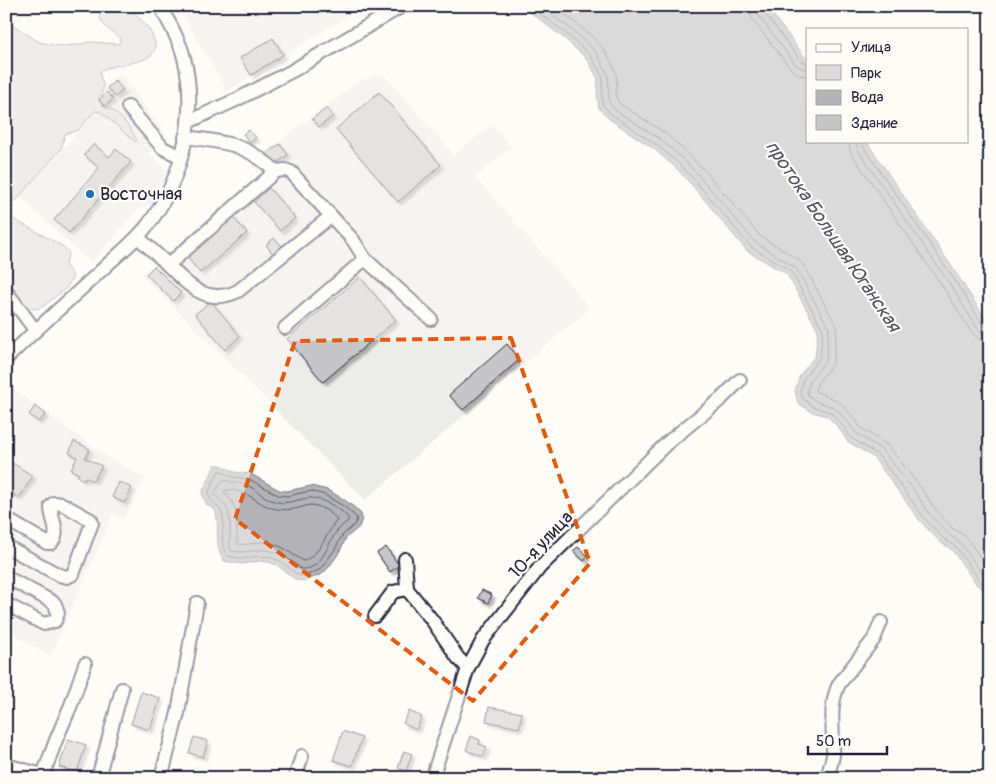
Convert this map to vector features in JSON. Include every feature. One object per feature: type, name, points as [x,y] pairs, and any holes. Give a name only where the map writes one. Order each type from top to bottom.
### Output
[{"type":"street","points":[[6,358],[138,237],[155,214],[173,180],[186,137],[189,92],[184,59],[172,28],[160,6]]},
{"type":"street","points":[[188,122],[292,71],[402,6]]},
{"type":"street","points":[[128,107],[163,148],[181,157]]},
{"type":"street","points":[[186,137],[233,144],[252,152],[276,171]]},
{"type":"street","points":[[168,265],[276,171],[285,170],[291,172],[353,240],[365,259],[431,319]]},
{"type":"street","points":[[138,237],[195,291],[222,297],[230,296],[238,291],[331,216]]},
{"type":"street","points":[[285,328],[365,259]]},
{"type":"street","points":[[6,291],[35,330]]},
{"type":"street","name":"10-я улица","points":[[432,778],[468,668],[483,640],[540,567],[667,443],[722,399],[740,380]]},
{"type":"street","points":[[6,519],[47,543],[51,543],[56,538],[51,510],[51,506],[54,504],[62,504],[92,523],[72,574],[67,578],[6,546]]},
{"type":"street","points":[[405,559],[407,589],[432,620],[458,658],[468,668]]},
{"type":"street","points":[[6,576],[55,604],[58,613],[54,621],[44,624],[6,604]]},
{"type":"street","points":[[375,616],[393,592],[407,589]]},
{"type":"street","points":[[161,778],[178,713],[197,602]]},
{"type":"street","points":[[827,778],[832,761],[832,710],[835,691],[874,639],[881,622]]},
{"type":"street","points":[[6,765],[42,776],[71,705],[85,664]]},
{"type":"street","points":[[98,778],[122,689]]},
{"type":"street","points":[[295,778],[302,756]]},
{"type":"highlighted area","points":[[511,338],[590,563],[473,701],[235,519],[295,341]]},
{"type":"shaded area","points":[[178,6],[364,6],[227,91]]},
{"type":"shaded area","points":[[120,73],[166,134],[149,154],[168,173],[151,204],[139,209],[91,263],[20,197],[100,107],[95,101],[113,78]]},
{"type":"shaded area","points":[[375,75],[384,75],[454,155],[492,125],[512,147],[475,177],[590,308],[365,500],[142,275],[259,174],[247,159],[257,147],[265,152],[358,82]]},
{"type":"shaded area","points":[[6,384],[110,459],[145,478],[124,519],[113,514],[50,657],[6,629]]},
{"type":"green space","points":[[99,6],[129,6],[149,29],[153,37],[155,47],[152,54],[146,59],[106,68],[100,72],[103,90],[98,98],[99,101],[123,120],[137,141],[135,142],[101,112],[95,111],[78,130],[65,134],[61,149],[11,206],[10,213],[15,220],[64,247],[69,253],[65,265],[72,274],[72,279],[66,288],[44,306],[36,309],[29,308],[18,297],[6,279],[6,191],[9,191],[11,183],[6,169],[6,25],[16,27],[39,42],[52,45],[78,45],[89,42],[119,44],[121,38],[102,22]]},
{"type":"water","name":"протока Большая Юганская","points":[[522,6],[766,6],[806,59],[806,142],[867,142],[990,326],[990,594],[977,585],[952,550],[940,542],[921,522],[874,458],[847,441],[839,428],[827,416],[812,412],[798,403],[795,391],[800,375],[815,356],[818,330],[787,274],[747,251],[675,167],[654,149],[608,118],[599,108],[597,94],[598,79],[587,59],[565,39]]},
{"type":"water","points":[[214,465],[221,465],[234,472],[251,474],[279,490],[287,491],[311,486],[327,490],[342,498],[361,514],[362,519],[359,527],[346,538],[339,553],[322,574],[305,581],[296,580],[277,565],[268,562],[259,561],[242,564],[224,561],[219,549],[215,510],[207,505],[202,494]]},
{"type":"building","points":[[273,38],[283,55],[251,75],[240,58]]},
{"type":"building","points":[[115,81],[123,90],[115,97],[107,88]]},
{"type":"building","points":[[107,92],[113,99],[105,106],[99,100]]},
{"type":"building","points":[[379,92],[441,165],[398,202],[336,129]]},
{"type":"building","points":[[327,108],[333,116],[319,127],[312,119]]},
{"type":"building","points":[[249,130],[256,138],[250,143],[243,134]]},
{"type":"building","name":"Восточная","points":[[94,144],[109,157],[116,149],[131,162],[69,233],[54,220],[99,168],[84,155]]},
{"type":"building","points":[[280,144],[288,155],[275,164],[267,153]]},
{"type":"building","points":[[269,188],[295,218],[280,231],[254,202]]},
{"type":"building","points":[[233,217],[247,233],[200,273],[187,257]]},
{"type":"building","points":[[274,238],[283,247],[274,255],[266,245]]},
{"type":"building","points":[[154,266],[181,293],[173,301],[146,274]]},
{"type":"building","points":[[360,277],[396,320],[323,382],[287,339]]},
{"type":"building","points":[[211,301],[240,336],[225,350],[195,314]]},
{"type":"building","points":[[507,344],[520,359],[463,410],[449,395]]},
{"type":"building","points":[[35,406],[46,414],[39,422],[29,415]]},
{"type":"building","points":[[74,441],[90,449],[85,458],[102,466],[93,481],[85,477],[84,480],[78,477],[79,474],[71,470],[77,457],[69,453]]},
{"type":"building","points":[[6,459],[33,476],[19,498],[6,490]]},
{"type":"building","points":[[119,482],[132,488],[124,503],[112,497]]},
{"type":"building","points":[[386,547],[399,565],[390,572],[377,553]]},
{"type":"building","points":[[578,547],[588,556],[584,561],[573,551]]},
{"type":"building","points":[[482,590],[492,595],[488,603],[478,598]]},
{"type":"building","points":[[141,692],[160,698],[150,730],[131,724]]},
{"type":"building","points":[[489,707],[522,713],[519,728],[486,721]]},
{"type":"building","points":[[409,711],[422,717],[416,730],[403,723]]},
{"type":"building","points":[[343,731],[362,738],[352,766],[333,760]]},
{"type":"building","points":[[471,736],[480,740],[479,744],[487,747],[483,757],[466,750]]},
{"type":"building","points":[[194,737],[208,741],[203,757],[189,753]]},
{"type":"building","points":[[68,739],[86,745],[77,772],[59,767]]},
{"type":"building","points":[[404,751],[412,754],[406,771],[398,768]]},
{"type":"place","name":"Восточная","points":[[90,194]]}]
